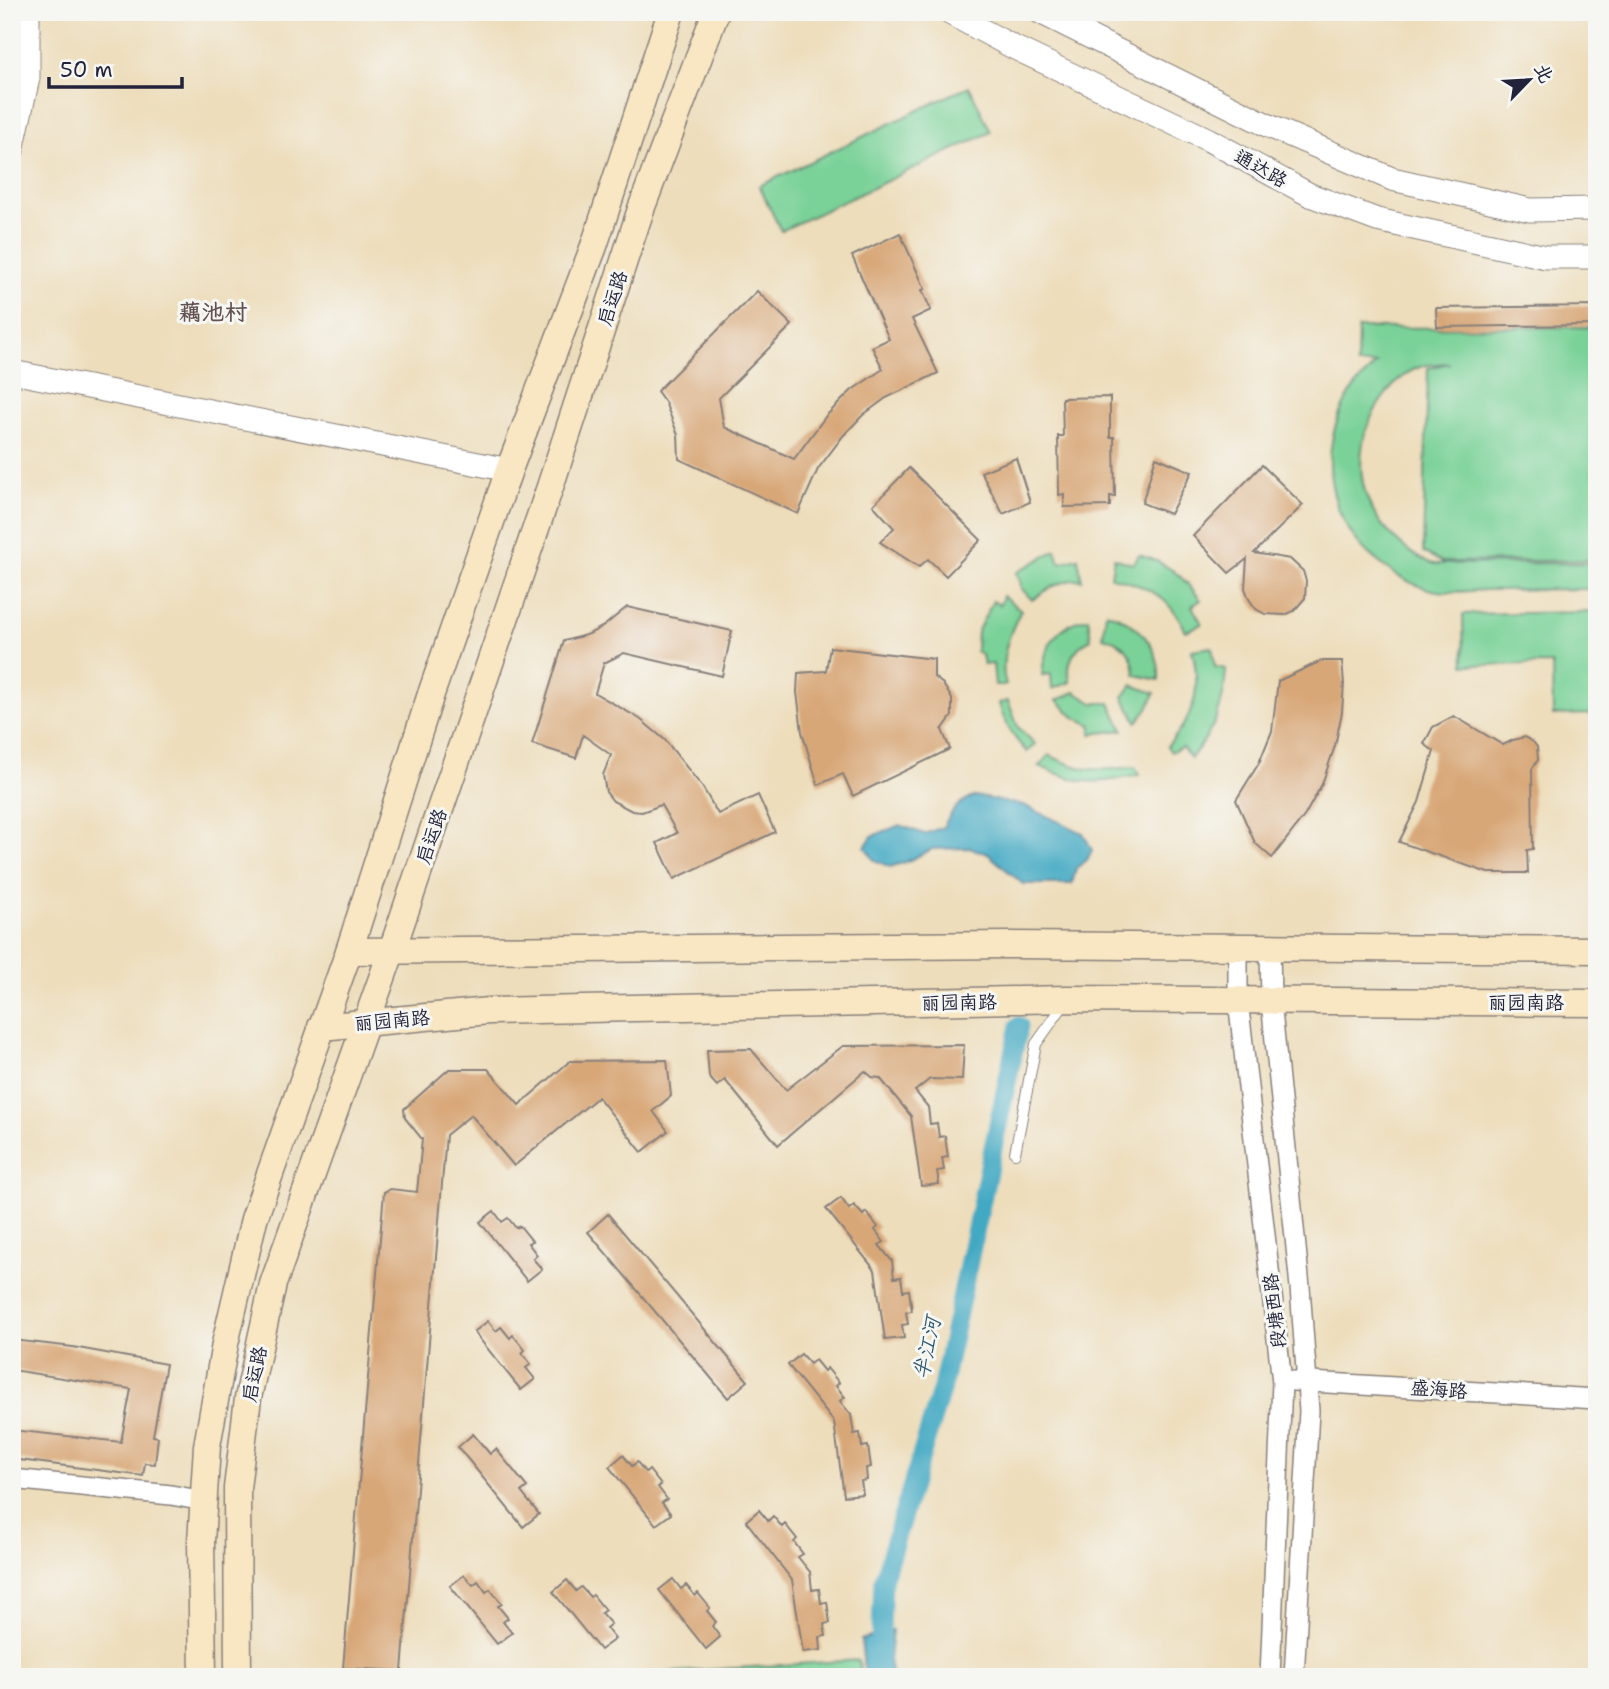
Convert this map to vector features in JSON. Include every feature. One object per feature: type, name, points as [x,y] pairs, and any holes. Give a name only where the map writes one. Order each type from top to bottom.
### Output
[{"type":"main road","name":"启运路","points":[[203,1677],[201,1542],[207,1446],[225,1344],[254,1219],[349,951],[431,694],[509,470],[594,246],[671,12]]},
{"type":"main road","name":"启运路","points":[[237,1677],[237,1488],[248,1398],[274,1284],[393,950],[641,209],[716,12]]},
{"type":"main road","points":[[349,951],[1011,945],[1597,950]]},
{"type":"main road","name":"丽园南路","points":[[321,1027],[489,1011],[1067,999],[1597,1003]]},
{"type":"street","points":[[12,150],[28,78],[28,12]]},
{"type":"street","name":"通达路","points":[[948,12],[1013,47],[1209,140],[1310,195],[1332,204],[1377,220],[1546,257],[1597,257]]},
{"type":"street","name":"通达路","points":[[1040,12],[1269,126],[1392,179],[1530,210],[1597,209]]},
{"type":"street","points":[[12,372],[509,470]]},
{"type":"street","name":"段塘西路","points":[[1238,947],[1238,1000],[1282,1382],[1270,1677]]},
{"type":"street","name":"段塘西路","points":[[1270,947],[1271,1001],[1309,1411],[1294,1677]]},
{"type":"street","name":"盛海路","points":[[1282,1382],[1306,1381],[1597,1399]]},
{"type":"street","points":[[12,1479],[171,1495],[204,1501]]},
{"type":"lane","points":[[1015,1153],[1036,1044],[1067,999]]},
{"type":"green space","points":[[969,86],[991,132],[781,231],[759,186]]},
{"type":"green space","points":[[1597,327],[1597,560],[1442,562],[1423,552],[1428,368],[1450,363],[1421,366],[1400,379],[1386,394],[1367,429],[1361,466],[1363,484],[1378,519],[1391,535],[1422,559],[1434,564],[1597,563],[1597,589],[1437,591],[1397,575],[1359,543],[1336,503],[1330,459],[1340,413],[1351,392],[1376,364],[1357,365],[1358,328]]},
{"type":"green space","points":[[1056,550],[1060,563],[1078,558],[1082,580],[1062,583],[1032,600],[1020,587],[1016,573]]},
{"type":"green space","points":[[1139,555],[1166,566],[1188,584],[1201,600],[1192,606],[1202,624],[1186,631],[1172,609],[1156,594],[1136,584],[1111,577],[1114,558],[1133,564]]},
{"type":"green space","points":[[1003,596],[1021,610],[1004,656],[1006,685],[995,685],[993,664],[984,665],[982,655],[976,651],[977,632],[993,601],[1000,605]]},
{"type":"green space","points":[[1106,612],[1128,622],[1145,637],[1156,656],[1159,680],[1135,675],[1133,660],[1122,645],[1103,637]]},
{"type":"green space","points":[[1597,612],[1597,714],[1553,715],[1552,664],[1464,665],[1463,614]]},
{"type":"green space","points":[[1088,618],[1091,639],[1072,656],[1070,682],[1052,689],[1051,674],[1042,675],[1050,645],[1068,625]]},
{"type":"green space","points":[[1212,647],[1215,667],[1226,669],[1223,695],[1212,727],[1191,758],[1182,747],[1171,752],[1167,746],[1184,724],[1194,702],[1196,678],[1192,650]]},
{"type":"green space","points":[[1132,685],[1155,693],[1137,722],[1123,697]]},
{"type":"green space","points":[[1075,692],[1093,703],[1110,703],[1123,730],[1091,734],[1092,725],[1074,717],[1057,700]]},
{"type":"green space","points":[[1008,701],[1018,727],[1035,744],[1027,752],[1013,735],[1004,717],[999,703]]},
{"type":"green space","points":[[1049,755],[1082,768],[1135,767],[1139,775],[1099,782],[1077,780],[1039,766]]},
{"type":"green space","points":[[859,1660],[861,1677],[596,1677]]},
{"type":"water","points":[[975,796],[1023,805],[1083,833],[1092,850],[1087,860],[1076,868],[1072,884],[1023,884],[988,854],[971,848],[932,849],[890,867],[874,860],[865,847],[872,836],[900,825],[924,834],[943,827],[956,808]]},
{"type":"water","points":[[892,1630],[889,1660],[892,1677],[865,1677],[861,1640]]},
{"type":"building","points":[[900,233],[925,289],[922,290],[931,310],[912,319],[938,373],[886,398],[863,415],[818,469],[798,514],[679,459],[678,435],[665,402],[657,391],[757,291],[792,325],[719,398],[724,427],[794,459],[826,416],[852,390],[883,369],[872,347],[889,339],[852,256]]},
{"type":"building","points":[[1597,306],[1597,325],[1437,327],[1436,308]]},
{"type":"building","points":[[1110,397],[1115,497],[1110,496],[1110,506],[1064,507],[1064,494],[1059,495],[1058,436],[1063,436],[1062,398]]},
{"type":"building","points":[[1156,457],[1192,472],[1170,514],[1142,503]]},
{"type":"building","points":[[1016,458],[1030,502],[1003,514],[981,472]]},
{"type":"building","points":[[1262,465],[1303,505],[1254,553],[1290,559],[1303,571],[1306,581],[1305,598],[1294,611],[1285,615],[1265,614],[1256,609],[1249,599],[1245,588],[1247,559],[1229,573],[1193,536]]},
{"type":"building","points":[[909,468],[981,540],[946,576],[928,559],[919,567],[880,542],[894,528],[873,505]]},
{"type":"building","points":[[627,607],[732,631],[722,676],[624,653],[604,663],[595,693],[640,719],[665,740],[703,788],[718,814],[758,795],[775,832],[674,879],[657,843],[677,833],[661,805],[642,812],[632,811],[613,801],[606,792],[603,775],[611,755],[583,735],[576,758],[532,744],[564,641],[589,634],[604,626]]},
{"type":"building","points":[[830,647],[934,659],[934,677],[943,684],[952,699],[952,716],[942,730],[950,749],[853,796],[843,774],[818,785],[802,732],[797,692],[798,673],[826,671]]},
{"type":"building","points":[[1321,661],[1342,661],[1342,712],[1335,746],[1322,784],[1305,815],[1272,858],[1255,843],[1236,800],[1259,763],[1272,731],[1278,681]]},
{"type":"building","points":[[1454,716],[1503,745],[1525,737],[1537,747],[1538,760],[1532,769],[1533,849],[1527,850],[1528,873],[1488,873],[1399,842],[1419,802],[1434,751],[1424,744],[1433,727]]},
{"type":"building","points":[[964,1045],[962,1080],[930,1079],[915,1091],[928,1107],[930,1124],[937,1123],[939,1137],[945,1136],[948,1157],[942,1158],[944,1170],[937,1171],[939,1184],[921,1186],[911,1116],[880,1078],[872,1077],[865,1071],[778,1145],[725,1080],[717,1086],[709,1077],[707,1050],[751,1049],[786,1090],[843,1046]]},
{"type":"building","points":[[667,1060],[671,1096],[653,1111],[668,1131],[642,1152],[598,1097],[514,1166],[471,1115],[446,1135],[402,1671],[343,1668],[384,1192],[390,1189],[417,1192],[422,1139],[405,1118],[404,1109],[449,1069],[488,1069],[519,1105],[570,1061]]},
{"type":"building","points":[[841,1198],[849,1209],[854,1205],[863,1215],[866,1212],[878,1227],[875,1230],[884,1242],[879,1245],[892,1261],[894,1278],[901,1277],[903,1291],[909,1290],[912,1311],[906,1312],[908,1324],[902,1325],[904,1338],[885,1340],[875,1270],[826,1209]]},
{"type":"building","points":[[494,1211],[502,1222],[508,1218],[516,1228],[520,1226],[532,1241],[528,1243],[537,1255],[533,1259],[542,1269],[527,1281],[480,1222]]},
{"type":"building","points":[[608,1214],[748,1381],[728,1398],[588,1232]]},
{"type":"building","points":[[488,1321],[496,1331],[501,1327],[510,1338],[513,1335],[525,1350],[522,1353],[531,1364],[526,1368],[535,1379],[521,1390],[474,1332]]},
{"type":"building","points":[[12,1340],[73,1347],[166,1364],[153,1436],[158,1437],[155,1464],[145,1463],[143,1476],[12,1459],[12,1430],[121,1442],[131,1389],[12,1370]]},
{"type":"building","points":[[801,1354],[810,1364],[815,1360],[824,1371],[827,1368],[839,1383],[836,1386],[845,1397],[840,1401],[851,1415],[854,1434],[860,1433],[862,1447],[868,1446],[871,1467],[866,1468],[867,1480],[861,1481],[863,1494],[844,1496],[834,1422],[788,1365]]},
{"type":"building","points":[[473,1434],[490,1454],[496,1449],[527,1487],[521,1492],[539,1514],[523,1527],[458,1447]]},
{"type":"building","points":[[623,1455],[632,1466],[637,1462],[645,1472],[649,1470],[661,1485],[658,1487],[667,1499],[662,1503],[671,1514],[656,1525],[609,1467]]},
{"type":"building","points":[[759,1510],[768,1521],[773,1516],[782,1527],[785,1524],[797,1539],[794,1542],[803,1554],[798,1557],[810,1572],[812,1590],[819,1589],[821,1603],[827,1602],[830,1623],[824,1624],[826,1636],[820,1637],[821,1650],[803,1652],[792,1580],[746,1521]]},
{"type":"building","points":[[464,1575],[473,1585],[478,1581],[486,1592],[490,1589],[502,1604],[498,1606],[508,1618],[503,1622],[512,1633],[497,1644],[450,1586]]},
{"type":"building","points":[[673,1579],[681,1589],[686,1585],[695,1596],[698,1593],[710,1608],[707,1611],[716,1622],[712,1626],[720,1637],[706,1649],[659,1590]]},
{"type":"building","points":[[567,1580],[576,1591],[581,1587],[590,1597],[593,1595],[605,1610],[601,1613],[611,1624],[606,1628],[615,1639],[600,1650],[553,1592]]},
{"type":"waterway","name":"半江河","points":[[879,1677],[883,1580],[942,1388],[1019,1026]]},
{"type":"district","name":"藕池村","points":[[213,312]]}]
